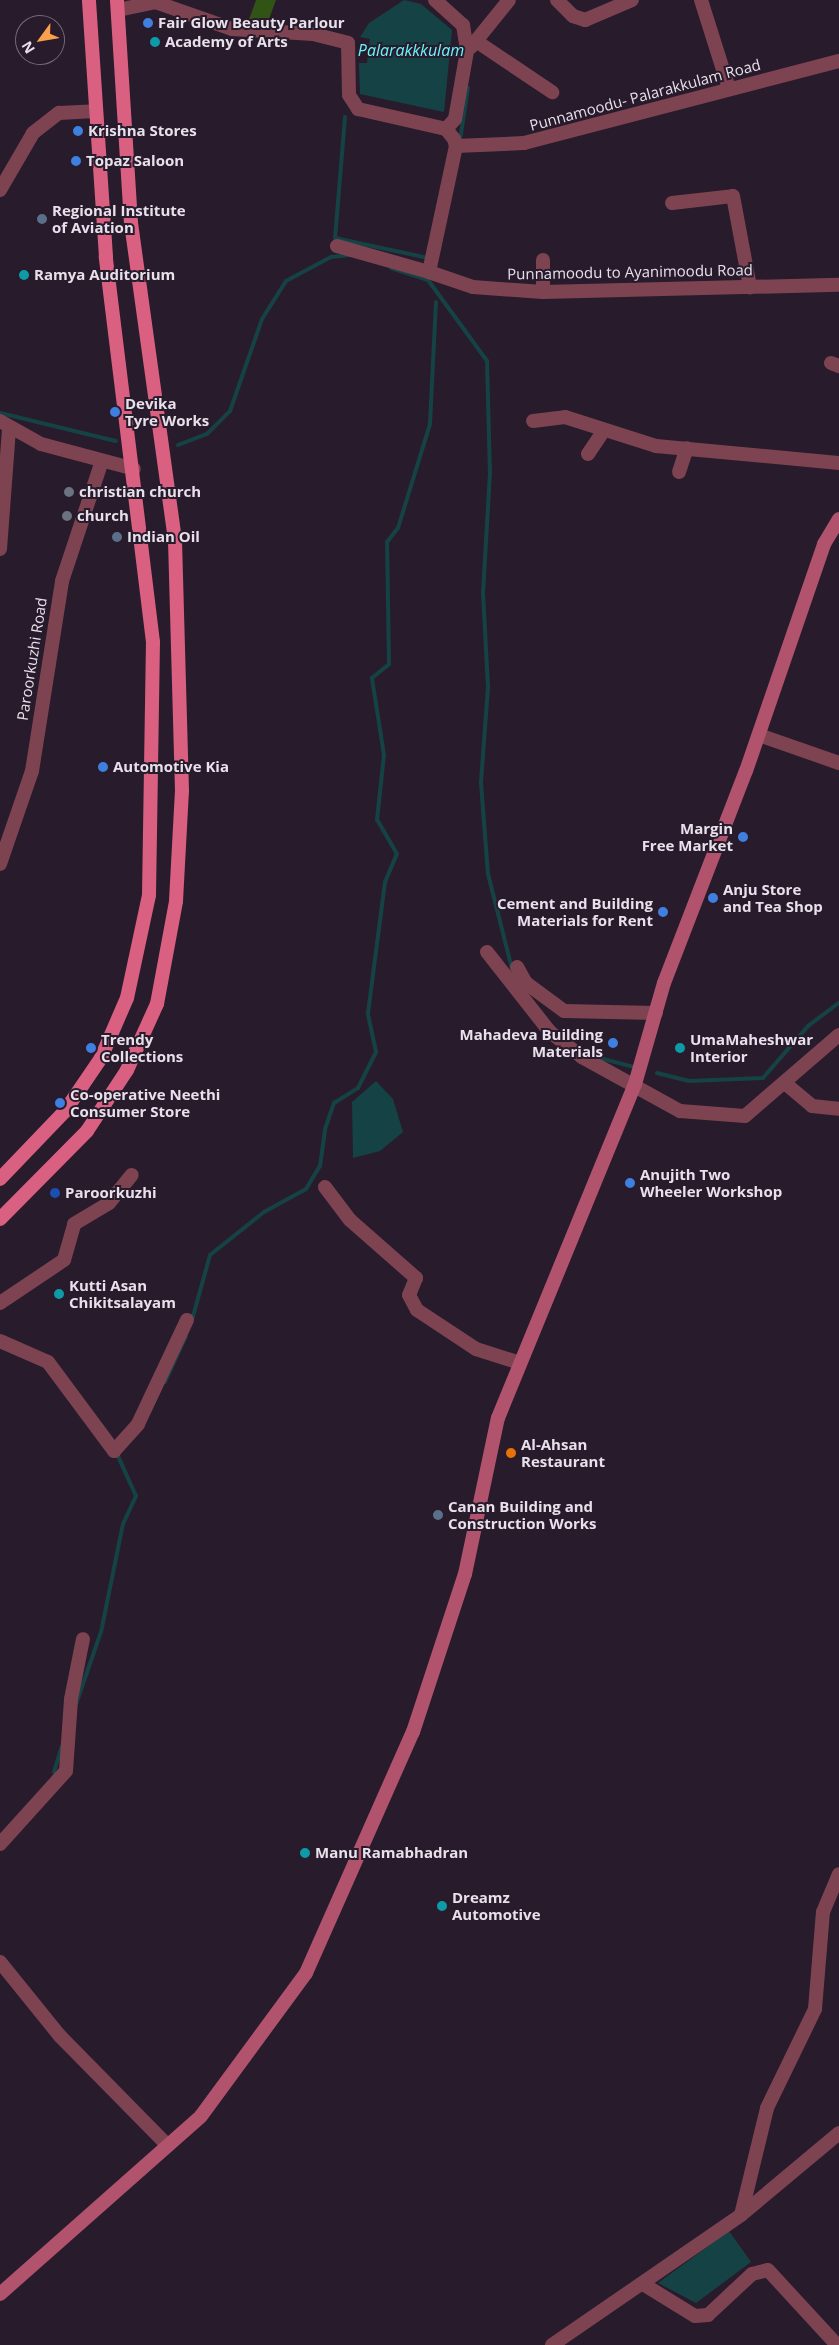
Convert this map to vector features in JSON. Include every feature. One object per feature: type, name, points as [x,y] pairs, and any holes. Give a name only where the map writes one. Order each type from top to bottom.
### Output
[{"type":"main road","points":[[0,1179],[65,1111],[101,1058],[136,967],[149,895],[155,682],[134,469],[106,258],[89,0]]},
{"type":"main road","points":[[0,1219],[87,1131],[127,1070],[157,1004],[176,901],[182,791],[175,540],[131,223],[117,5]]},
{"type":"main road","points":[[0,2294],[166,2144],[201,2116],[306,1973],[413,1732],[465,1574],[498,1418],[518,1362],[635,1084],[656,1013],[759,735],[824,544],[839,519]]},
{"type":"street","points":[[446,129],[455,119],[471,46],[509,0]]},
{"type":"street","points":[[557,0],[573,16],[586,20],[632,0]]},
{"type":"street","points":[[701,0],[729,89]]},
{"type":"street","points":[[117,5],[157,1],[232,29],[313,34],[345,42],[349,95],[358,109],[446,129],[460,146],[429,272]]},
{"type":"street","points":[[439,1],[463,25],[471,46],[552,92]]},
{"type":"street","name":"Punnamoodu- Palarakkulam Road","points":[[460,146],[524,143],[839,60]]},
{"type":"street","points":[[0,190],[33,133],[59,113],[95,111]]},
{"type":"street","points":[[672,203],[732,196],[750,287]]},
{"type":"street","name":"Punnamoodu to Ayanimoodu Road","points":[[337,246],[429,272],[473,287],[543,292],[839,284]]},
{"type":"street","points":[[543,260],[543,292]]},
{"type":"street","points":[[533,421],[565,418],[656,446],[839,463]]},
{"type":"street","points":[[0,549],[4,426],[41,444],[134,469]]},
{"type":"street","points":[[588,454],[604,430]]},
{"type":"street","points":[[679,472],[687,448]]},
{"type":"street","name":"Paroorkuzhi Road","points":[[0,864],[32,771],[62,581],[102,461]]},
{"type":"street","points":[[759,735],[839,764]]},
{"type":"street","points":[[487,952],[550,1032],[582,1057],[680,1110],[745,1116],[786,1084],[839,1035]]},
{"type":"street","points":[[517,967],[526,983],[564,1011],[656,1013]]},
{"type":"street","points":[[786,1084],[812,1106],[839,1109]]},
{"type":"street","points":[[0,1302],[64,1260],[74,1224],[109,1203],[132,1175]]},
{"type":"street","points":[[325,1187],[350,1220],[416,1278],[409,1295],[418,1310],[476,1349],[518,1362]]},
{"type":"street","points":[[0,1341],[48,1362],[114,1451],[138,1424],[187,1320]]},
{"type":"street","points":[[0,1844],[66,1771],[71,1699],[83,1638]]},
{"type":"street","points":[[741,2215],[768,2108],[815,2009],[823,1912],[839,1874]]},
{"type":"street","points":[[0,1962],[60,2036],[166,2144]]},
{"type":"street","points":[[552,2345],[741,2215],[839,2133]]},
{"type":"street","points":[[643,2284],[695,2316],[708,2315],[752,2274],[768,2270],[837,2345]]},
{"type":"green space","points":[[256,0],[276,0],[266,27],[247,25]]},
{"type":"water","name":"Palarakkkulam","points":[[404,0],[421,4],[452,30],[444,112],[360,94],[359,63],[367,63],[370,39],[360,37],[369,23]]},
{"type":"water","points":[[376,1081],[393,1099],[403,1132],[380,1151],[353,1158],[352,1102]]},
{"type":"water","points":[[729,2231],[751,2262],[696,2303],[658,2283]]},
{"type":"waterway","points":[[460,140],[468,88]]},
{"type":"waterway","points":[[345,117],[335,238],[428,258]]},
{"type":"waterway","points":[[178,445],[207,434],[230,411],[262,319],[286,281],[331,257],[349,255]]},
{"type":"waterway","points":[[391,268],[428,280],[487,361],[490,472],[483,592],[488,687],[481,783],[488,874],[513,973]]},
{"type":"waterway","points":[[192,1320],[210,1255],[264,1212],[306,1189],[320,1166],[325,1129],[334,1103],[358,1088],[376,1052],[368,1013],[385,882],[397,854],[377,820],[384,755],[372,678],[389,664],[387,542],[398,528],[430,424],[436,302]]},
{"type":"waterway","points":[[0,413],[116,441]]},
{"type":"waterway","points":[[657,1073],[689,1081],[763,1078],[808,1026],[839,1003]]},
{"type":"waterway","points":[[592,1056],[634,1067]]},
{"type":"waterway","points":[[165,1382],[186,1336]]},
{"type":"waterway","points":[[76,1704],[101,1632],[123,1524],[136,1496],[117,1454]]},
{"type":"waterway","points":[[54,1772],[62,1746]]},
{"type":"place","name":"Fair Glow Beauty Parlour","points":[[148,23]]},
{"type":"place","name":"Academy of Arts","points":[[155,42]]},
{"type":"place","name":"Krishna Stores","points":[[78,131]]},
{"type":"place","name":"Topaz Saloon","points":[[76,161]]},
{"type":"place","name":"Regional Institute of Aviation","points":[[42,219]]},
{"type":"place","name":"Ramya Auditorium","points":[[24,275]]},
{"type":"place","name":"Devika Tyre Works","points":[[115,412]]},
{"type":"place","name":"christian church","points":[[69,492]]},
{"type":"place","name":"church","points":[[67,516]]},
{"type":"place","name":"Indian Oil","points":[[117,537]]},
{"type":"place","name":"Automotive Kia","points":[[103,767]]},
{"type":"place","name":"Margin Free Market","points":[[743,837]]},
{"type":"place","name":"Anju Store and Tea Shop","points":[[713,898]]},
{"type":"place","name":"Cement and Building Materials for Rent","points":[[663,912]]},
{"type":"place","name":"Mahadeva Building Materials","points":[[613,1043]]},
{"type":"place","name":"Trendy Collections","points":[[91,1048]]},
{"type":"place","name":"UmaMaheshwar Interior","points":[[680,1048]]},
{"type":"place","name":"Co-operative Neethi Consumer Store","points":[[60,1103]]},
{"type":"place","name":"Anujith Two Wheeler Workshop","points":[[630,1183]]},
{"type":"place","name":"Paroorkuzhi","points":[[55,1193]]},
{"type":"place","name":"Kutti Asan Chikitsalayam","points":[[59,1294]]},
{"type":"place","name":"Al-Ahsan Restaurant","points":[[511,1453]]},
{"type":"place","name":"Canan Building and Construction Works","points":[[438,1515]]},
{"type":"place","name":"Manu Ramabhadran","points":[[305,1853]]},
{"type":"place","name":"Dreamz Automotive","points":[[442,1906]]}]
